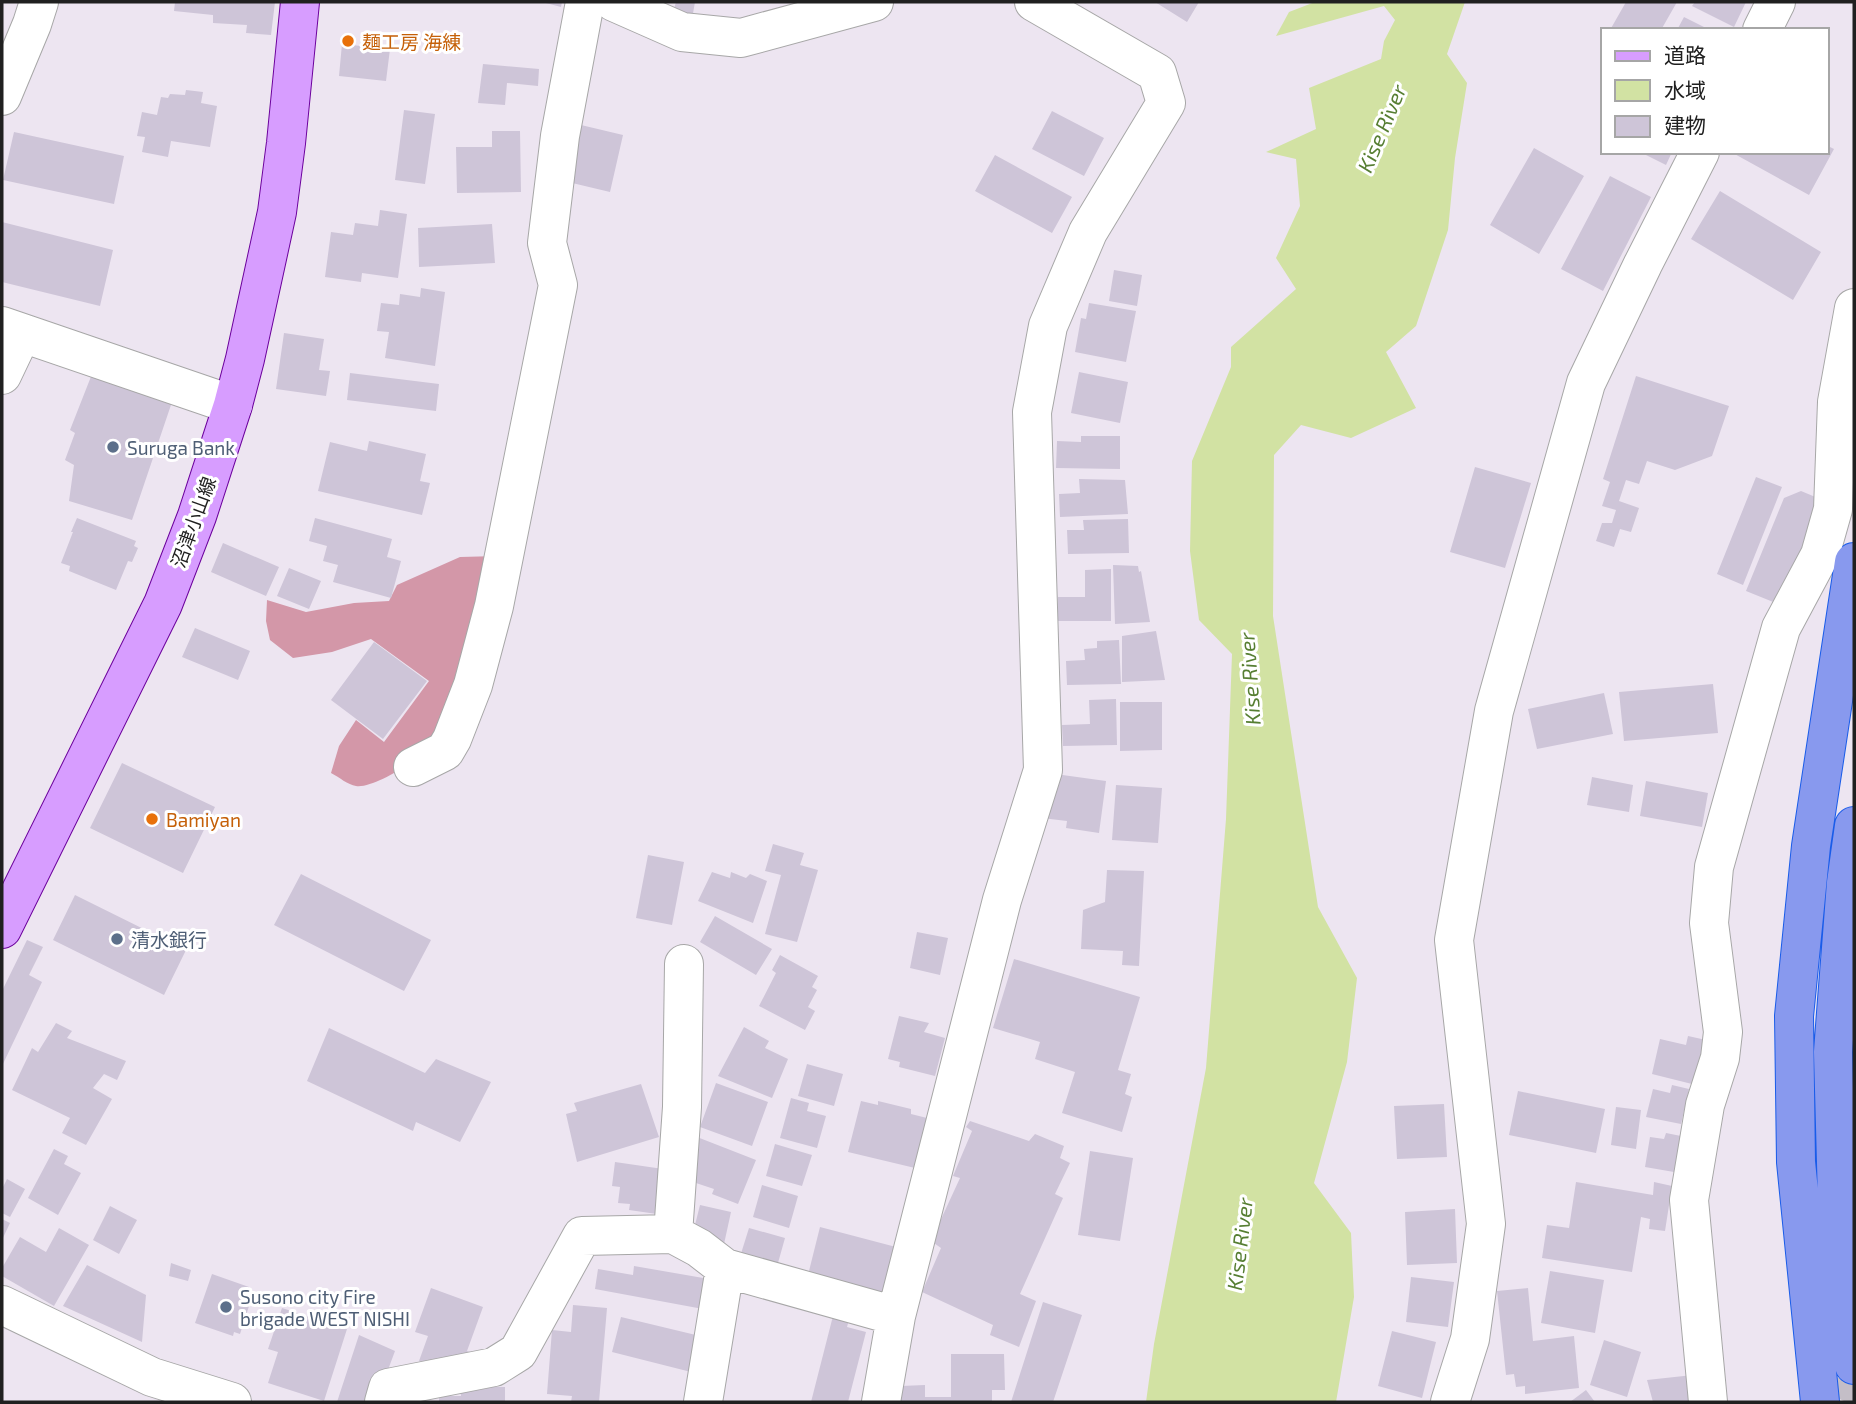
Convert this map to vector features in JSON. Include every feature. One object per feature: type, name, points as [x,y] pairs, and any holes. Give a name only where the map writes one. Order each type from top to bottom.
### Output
[{"type":"highway","points":[[1820,1402],[1796,1162],[1794,1016],[1811,846],[1854,562]]},
{"type":"highway","points":[[1854,826],[1846,883],[1833,1052],[1838,1236],[1854,1365]]},
{"type":"main road","name":"沼津小山線","points":[[5,913],[163,604],[197,516],[233,405],[277,212],[300,2]]},
{"type":"street","points":[[2,96],[39,2]]},
{"type":"street","points":[[413,767],[445,751],[452,739],[473,685],[494,606],[558,285],[547,243],[559,136],[585,2]]},
{"type":"street","points":[[614,2],[682,32],[741,38],[800,11],[874,2]]},
{"type":"street","points":[[881,1402],[896,1316],[1002,900],[1043,770],[1032,412],[1048,326],[1088,232],[1166,103],[1157,73],[1034,2]]},
{"type":"street","points":[[1763,28],[1776,2]]},
{"type":"street","points":[[1450,1402],[1470,1339],[1486,1224],[1454,940],[1494,711],[1586,383],[1699,154]]},
{"type":"street","points":[[1708,1402],[1689,1200],[1704,1105],[1720,1058],[1723,1032],[1709,923],[1714,867],[1782,628],[1821,555],[1833,509],[1837,402],[1854,308]]},
{"type":"street","points":[[2,375],[12,329],[233,405]]},
{"type":"street","points":[[673,1234],[682,1107],[684,964]]},
{"type":"street","points":[[384,1402],[388,1388],[494,1367],[518,1352],[582,1236],[673,1234],[699,1248],[725,1268],[896,1316]]},
{"type":"street","points":[[703,1402],[725,1268]]},
{"type":"street","points":[[2,1305],[149,1390],[232,1402]]},
{"type":"shaded area","points":[[498,556],[445,740],[402,769],[376,782],[356,786],[331,773],[339,746],[356,720],[384,742],[429,681],[371,639],[332,652],[293,658],[270,640],[266,621],[267,600],[306,612],[354,603],[389,601],[397,585],[460,557]]},
{"type":"water","name":"Kise River","points":[[1315,2],[1465,2],[1447,54],[1467,83],[1455,158],[1448,230],[1416,326],[1386,352],[1416,408],[1351,438],[1301,425],[1274,455],[1273,616],[1318,907],[1357,978],[1347,1062],[1314,1183],[1351,1233],[1354,1297],[1336,1402],[1146,1402],[1154,1344],[1206,1068],[1226,819],[1232,654],[1199,620],[1190,551],[1192,461],[1231,367],[1231,347],[1296,289],[1276,258],[1300,206],[1296,159],[1266,152],[1316,129],[1309,88],[1381,59],[1384,41],[1395,20],[1384,6],[1276,36],[1289,12]]},
{"type":"building","points":[[175,2],[275,2],[271,35],[246,33],[247,25],[213,23],[213,15],[174,11]]},
{"type":"building","points":[[542,2],[562,2],[561,7]]},
{"type":"building","points":[[676,2],[695,2],[692,19],[672,16]]},
{"type":"building","points":[[1155,2],[1199,2],[1187,22]]},
{"type":"building","points":[[1626,2],[1677,2],[1662,28],[1611,28]]},
{"type":"building","points":[[1695,2],[1746,2],[1734,27],[1692,6]]},
{"type":"building","points":[[1684,17],[1706,28],[1678,28]]},
{"type":"building","points":[[342,44],[390,49],[386,81],[339,76]]},
{"type":"building","points":[[483,64],[539,69],[538,86],[507,83],[505,105],[478,103]]},
{"type":"building","points":[[186,90],[203,92],[201,103],[217,106],[210,147],[171,141],[168,157],[142,152],[145,137],[137,136],[142,112],[157,115],[161,97],[168,98],[170,94],[185,95]]},
{"type":"building","points":[[404,110],[435,114],[425,184],[395,180]]},
{"type":"building","points":[[1052,111],[1104,138],[1084,176],[1032,149]]},
{"type":"building","points":[[581,125],[623,135],[610,192],[568,182]]},
{"type":"building","points":[[492,131],[520,131],[521,192],[457,193],[456,147],[492,147]]},
{"type":"building","points":[[14,132],[124,156],[114,204],[3,180]]},
{"type":"building","points":[[1828,146],[1834,149],[1809,195],[1735,154],[1828,154]]},
{"type":"building","points":[[1534,148],[1584,176],[1539,254],[1490,225]]},
{"type":"building","points":[[1644,154],[1671,154],[1666,165]]},
{"type":"building","points":[[995,155],[1072,197],[1052,233],[975,191]]},
{"type":"building","points":[[1610,176],[1651,197],[1603,291],[1561,269]]},
{"type":"building","points":[[1720,191],[1821,252],[1793,300],[1691,239]]},
{"type":"building","points":[[380,210],[407,214],[398,278],[362,273],[361,282],[325,277],[331,232],[353,235],[355,223],[378,226]]},
{"type":"building","points":[[2,222],[113,250],[100,306],[2,282]]},
{"type":"building","points":[[492,224],[495,263],[419,267],[418,228]]},
{"type":"building","points":[[1114,270],[1142,275],[1137,306],[1109,301]]},
{"type":"building","points":[[421,288],[445,292],[435,366],[385,358],[389,332],[377,331],[381,303],[399,305],[400,294],[420,297]]},
{"type":"building","points":[[1089,303],[1136,311],[1126,362],[1075,352],[1081,318],[1086,319]]},
{"type":"building","points":[[284,333],[324,339],[319,370],[330,371],[326,396],[276,389]]},
{"type":"building","points":[[1079,372],[1128,382],[1120,423],[1071,413]]},
{"type":"building","points":[[350,373],[439,384],[436,411],[347,400]]},
{"type":"building","name":"Suruga Bank","points":[[92,374],[173,399],[132,520],[69,501],[74,465],[65,460],[75,433],[70,430]]},
{"type":"building","points":[[1636,376],[1729,406],[1712,456],[1675,470],[1647,461],[1639,484],[1626,480],[1619,501],[1639,508],[1631,532],[1620,529],[1614,547],[1596,541],[1602,523],[1612,523],[1616,510],[1602,506],[1610,482],[1603,479]]},
{"type":"building","points":[[1081,436],[1120,436],[1120,469],[1056,468],[1057,441],[1081,442]]},
{"type":"building","points":[[369,441],[426,454],[420,481],[430,483],[422,515],[318,491],[330,442],[367,451]]},
{"type":"building","points":[[1475,467],[1531,483],[1505,568],[1450,552]]},
{"type":"building","points":[[1756,477],[1782,487],[1743,585],[1717,574]]},
{"type":"building","points":[[1079,479],[1125,480],[1128,514],[1060,517],[1059,494],[1080,493]]},
{"type":"building","points":[[1801,491],[1825,501],[1783,606],[1746,591],[1784,498]]},
{"type":"building","points":[[77,518],[136,541],[134,546],[138,548],[132,562],[128,561],[116,590],[69,571],[70,566],[61,563]]},
{"type":"building","points":[[315,518],[392,539],[387,557],[401,561],[391,598],[333,582],[338,565],[323,561],[327,546],[309,541]]},
{"type":"building","points":[[1128,519],[1129,553],[1068,554],[1067,530],[1084,530],[1083,520]]},
{"type":"building","points":[[223,543],[279,567],[266,596],[211,572]]},
{"type":"building","points":[[1113,565],[1138,566],[1150,622],[1115,624]]},
{"type":"building","points":[[289,568],[321,581],[309,609],[277,596]]},
{"type":"building","points":[[1111,569],[1111,621],[1058,621],[1058,597],[1085,597],[1085,570]]},
{"type":"building","points":[[195,628],[250,651],[238,680],[182,657]]},
{"type":"building","points":[[1156,631],[1165,680],[1122,682],[1122,636]]},
{"type":"building","points":[[1119,640],[1121,684],[1067,685],[1066,661],[1085,660],[1084,649],[1097,648],[1097,641]]},
{"type":"building","points":[[374,642],[427,681],[383,739],[331,700]]},
{"type":"building","points":[[1713,684],[1718,733],[1624,741],[1619,692]]},
{"type":"building","points":[[1604,693],[1613,734],[1537,749],[1528,709]]},
{"type":"building","points":[[1116,699],[1117,745],[1063,746],[1062,725],[1090,724],[1089,700]]},
{"type":"building","points":[[1120,702],[1162,702],[1162,750],[1120,751]]},
{"type":"building","points":[[122,763],[215,807],[183,873],[90,828]]},
{"type":"building","points":[[1048,773],[1106,781],[1099,833],[1066,828],[1067,821],[1042,818]]},
{"type":"building","points":[[1592,777],[1633,785],[1629,812],[1587,805]]},
{"type":"building","points":[[1646,781],[1708,793],[1702,827],[1640,816]]},
{"type":"building","points":[[1116,785],[1162,788],[1158,843],[1112,840]]},
{"type":"building","points":[[773,844],[804,853],[800,865],[818,870],[797,942],[765,934],[781,875],[765,871]]},
{"type":"building","points":[[648,855],[684,862],[672,925],[636,918]]},
{"type":"building","points":[[1107,870],[1144,871],[1139,966],[1122,965],[1123,951],[1081,949],[1083,910],[1105,902]]},
{"type":"building","points":[[712,872],[730,878],[731,872],[746,878],[750,874],[767,881],[753,923],[698,901]]},
{"type":"building","points":[[301,874],[431,940],[404,991],[274,925]]},
{"type":"building","points":[[75,895],[186,950],[164,995],[53,940]]},
{"type":"building","points":[[715,916],[772,949],[756,975],[700,942]]},
{"type":"building","points":[[917,932],[948,938],[940,975],[910,968]]},
{"type":"building","points":[[27,940],[43,947],[29,975],[42,982],[2,1066],[2,991]]},
{"type":"building","points":[[780,955],[818,976],[812,987],[817,990],[808,1007],[815,1011],[805,1030],[759,1006],[776,973],[772,970]]},
{"type":"building","points":[[1014,959],[1140,997],[1118,1070],[1131,1074],[1125,1094],[1132,1097],[1122,1132],[1062,1113],[1075,1072],[1035,1059],[1040,1042],[993,1028]]},
{"type":"building","points":[[899,1016],[929,1023],[924,1032],[945,1038],[935,1076],[899,1067],[900,1062],[888,1059]]},
{"type":"building","points":[[56,1023],[72,1031],[67,1038],[126,1061],[117,1080],[104,1074],[93,1088],[112,1099],[86,1145],[62,1133],[70,1118],[12,1090],[32,1048],[38,1052]]},
{"type":"building","points":[[744,1027],[769,1041],[765,1048],[788,1059],[772,1098],[718,1076]]},
{"type":"building","points":[[329,1028],[425,1073],[436,1059],[491,1082],[460,1142],[416,1122],[413,1131],[307,1081]]},
{"type":"building","points":[[1688,1036],[1706,1040],[1696,1085],[1652,1074],[1660,1039],[1686,1045]]},
{"type":"building","points":[[807,1064],[843,1074],[834,1106],[798,1096]]},
{"type":"building","points":[[716,1083],[768,1102],[752,1146],[700,1127]]},
{"type":"building","points":[[641,1084],[659,1137],[577,1162],[566,1114],[577,1111],[574,1103]]},
{"type":"building","points":[[1672,1085],[1689,1089],[1681,1124],[1646,1117],[1653,1089],[1670,1093]]},
{"type":"building","points":[[1518,1091],[1605,1109],[1596,1153],[1509,1135]]},
{"type":"building","points":[[791,1098],[809,1103],[807,1111],[826,1116],[817,1148],[780,1138]]},
{"type":"building","points":[[861,1101],[878,1105],[878,1101],[911,1109],[911,1114],[927,1118],[915,1168],[848,1152]]},
{"type":"building","points":[[1444,1104],[1447,1157],[1397,1159],[1394,1106]]},
{"type":"building","points":[[1616,1107],[1641,1110],[1636,1149],[1611,1145]]},
{"type":"building","points":[[970,1121],[1029,1141],[1035,1134],[1064,1146],[1060,1158],[1070,1163],[1055,1194],[1063,1198],[1020,1294],[1036,1301],[1019,1347],[990,1335],[993,1325],[922,1292],[941,1248],[931,1241],[960,1178],[953,1176],[972,1131],[966,1127]]},
{"type":"building","points":[[1666,1133],[1681,1136],[1674,1172],[1645,1167],[1650,1137],[1664,1139]]},
{"type":"building","points":[[697,1137],[756,1160],[738,1204],[712,1194],[714,1189],[693,1182],[697,1171],[686,1166]]},
{"type":"building","points":[[775,1144],[812,1155],[802,1186],[766,1176]]},
{"type":"building","points":[[54,1149],[68,1156],[64,1164],[81,1173],[58,1215],[28,1198]]},
{"type":"building","points":[[1090,1151],[1133,1158],[1120,1241],[1078,1235]]},
{"type":"building","points":[[615,1162],[670,1170],[664,1215],[629,1210],[630,1204],[618,1203],[620,1187],[612,1186]]},
{"type":"building","points":[[7,1179],[25,1189],[10,1217],[2,1213],[2,1189]]},
{"type":"building","points":[[1576,1182],[1653,1195],[1654,1182],[1672,1186],[1665,1231],[1649,1229],[1650,1219],[1641,1217],[1632,1272],[1542,1258],[1547,1225],[1569,1228]]},
{"type":"building","points":[[762,1185],[798,1196],[789,1228],[753,1217]]},
{"type":"building","points":[[700,1205],[731,1212],[724,1244],[692,1237]]},
{"type":"building","points":[[110,1206],[137,1220],[119,1254],[93,1240]]},
{"type":"building","points":[[1455,1209],[1457,1263],[1407,1265],[1405,1212]]},
{"type":"building","points":[[2,1219],[10,1223],[2,1240]]},
{"type":"building","points":[[820,1227],[896,1247],[883,1294],[808,1275]]},
{"type":"building","points":[[59,1228],[89,1245],[54,1306],[2,1276],[2,1268],[20,1237],[46,1252]]},
{"type":"building","points":[[749,1228],[785,1238],[776,1270],[739,1260]]},
{"type":"building","points":[[171,1263],[191,1270],[188,1281],[169,1276]]},
{"type":"building","points":[[87,1265],[146,1295],[142,1342],[63,1306]]},
{"type":"building","points":[[634,1266],[709,1279],[703,1309],[595,1289],[598,1269],[633,1275]]},
{"type":"building","points":[[1550,1271],[1604,1280],[1595,1333],[1541,1323]]},
{"type":"building","points":[[212,1274],[249,1287],[244,1302],[250,1303],[240,1334],[234,1332],[233,1336],[195,1323]]},
{"type":"building","points":[[1411,1277],[1454,1282],[1448,1327],[1406,1322]]},
{"type":"building","points":[[431,1288],[483,1307],[467,1351],[476,1354],[446,1371],[419,1361],[428,1336],[415,1332]]},
{"type":"building","points":[[1528,1288],[1533,1341],[1574,1336],[1579,1388],[1525,1394],[1525,1386],[1516,1387],[1514,1374],[1506,1375],[1497,1291]]},
{"type":"building","points":[[1043,1302],[1082,1315],[1053,1402],[1011,1402]]},
{"type":"building","points":[[573,1305],[607,1308],[599,1402],[571,1402],[572,1396],[547,1394],[552,1330],[571,1332]]},
{"type":"building","points":[[282,1308],[347,1329],[324,1401],[268,1383],[278,1352],[268,1349]]},
{"type":"building","points":[[834,1312],[850,1316],[847,1327],[866,1332],[848,1402],[811,1402]]},
{"type":"building","points":[[621,1317],[700,1336],[691,1372],[612,1352]]},
{"type":"building","points":[[1392,1331],[1436,1342],[1422,1398],[1378,1386]]},
{"type":"building","points":[[359,1335],[395,1351],[376,1402],[337,1402]]},
{"type":"building","points":[[1604,1340],[1641,1352],[1627,1397],[1590,1385]]},
{"type":"building","points":[[951,1354],[1004,1354],[1005,1390],[992,1390],[992,1402],[900,1402],[901,1386],[925,1385],[925,1397],[951,1397]]},
{"type":"building","points":[[1693,1375],[1698,1402],[1653,1402],[1647,1380]]},
{"type":"building","points":[[460,1387],[505,1387],[505,1402],[439,1402],[439,1396],[461,1396]]},
{"type":"building","points":[[1586,1390],[1595,1402],[1570,1402]]},
{"type":"tunnel","points":[[1846,1402],[1854,1385]]},
{"type":"place","name":"麺工房 海練","points":[[348,41]]},
{"type":"place","name":"Suruga Bank","points":[[113,447]]},
{"type":"place","name":"Bamiyan","points":[[152,819]]},
{"type":"place","name":"清水銀行","points":[[117,939]]},
{"type":"place","name":"Susono city Fire brigade WEST NISHI","points":[[226,1307]]}]
